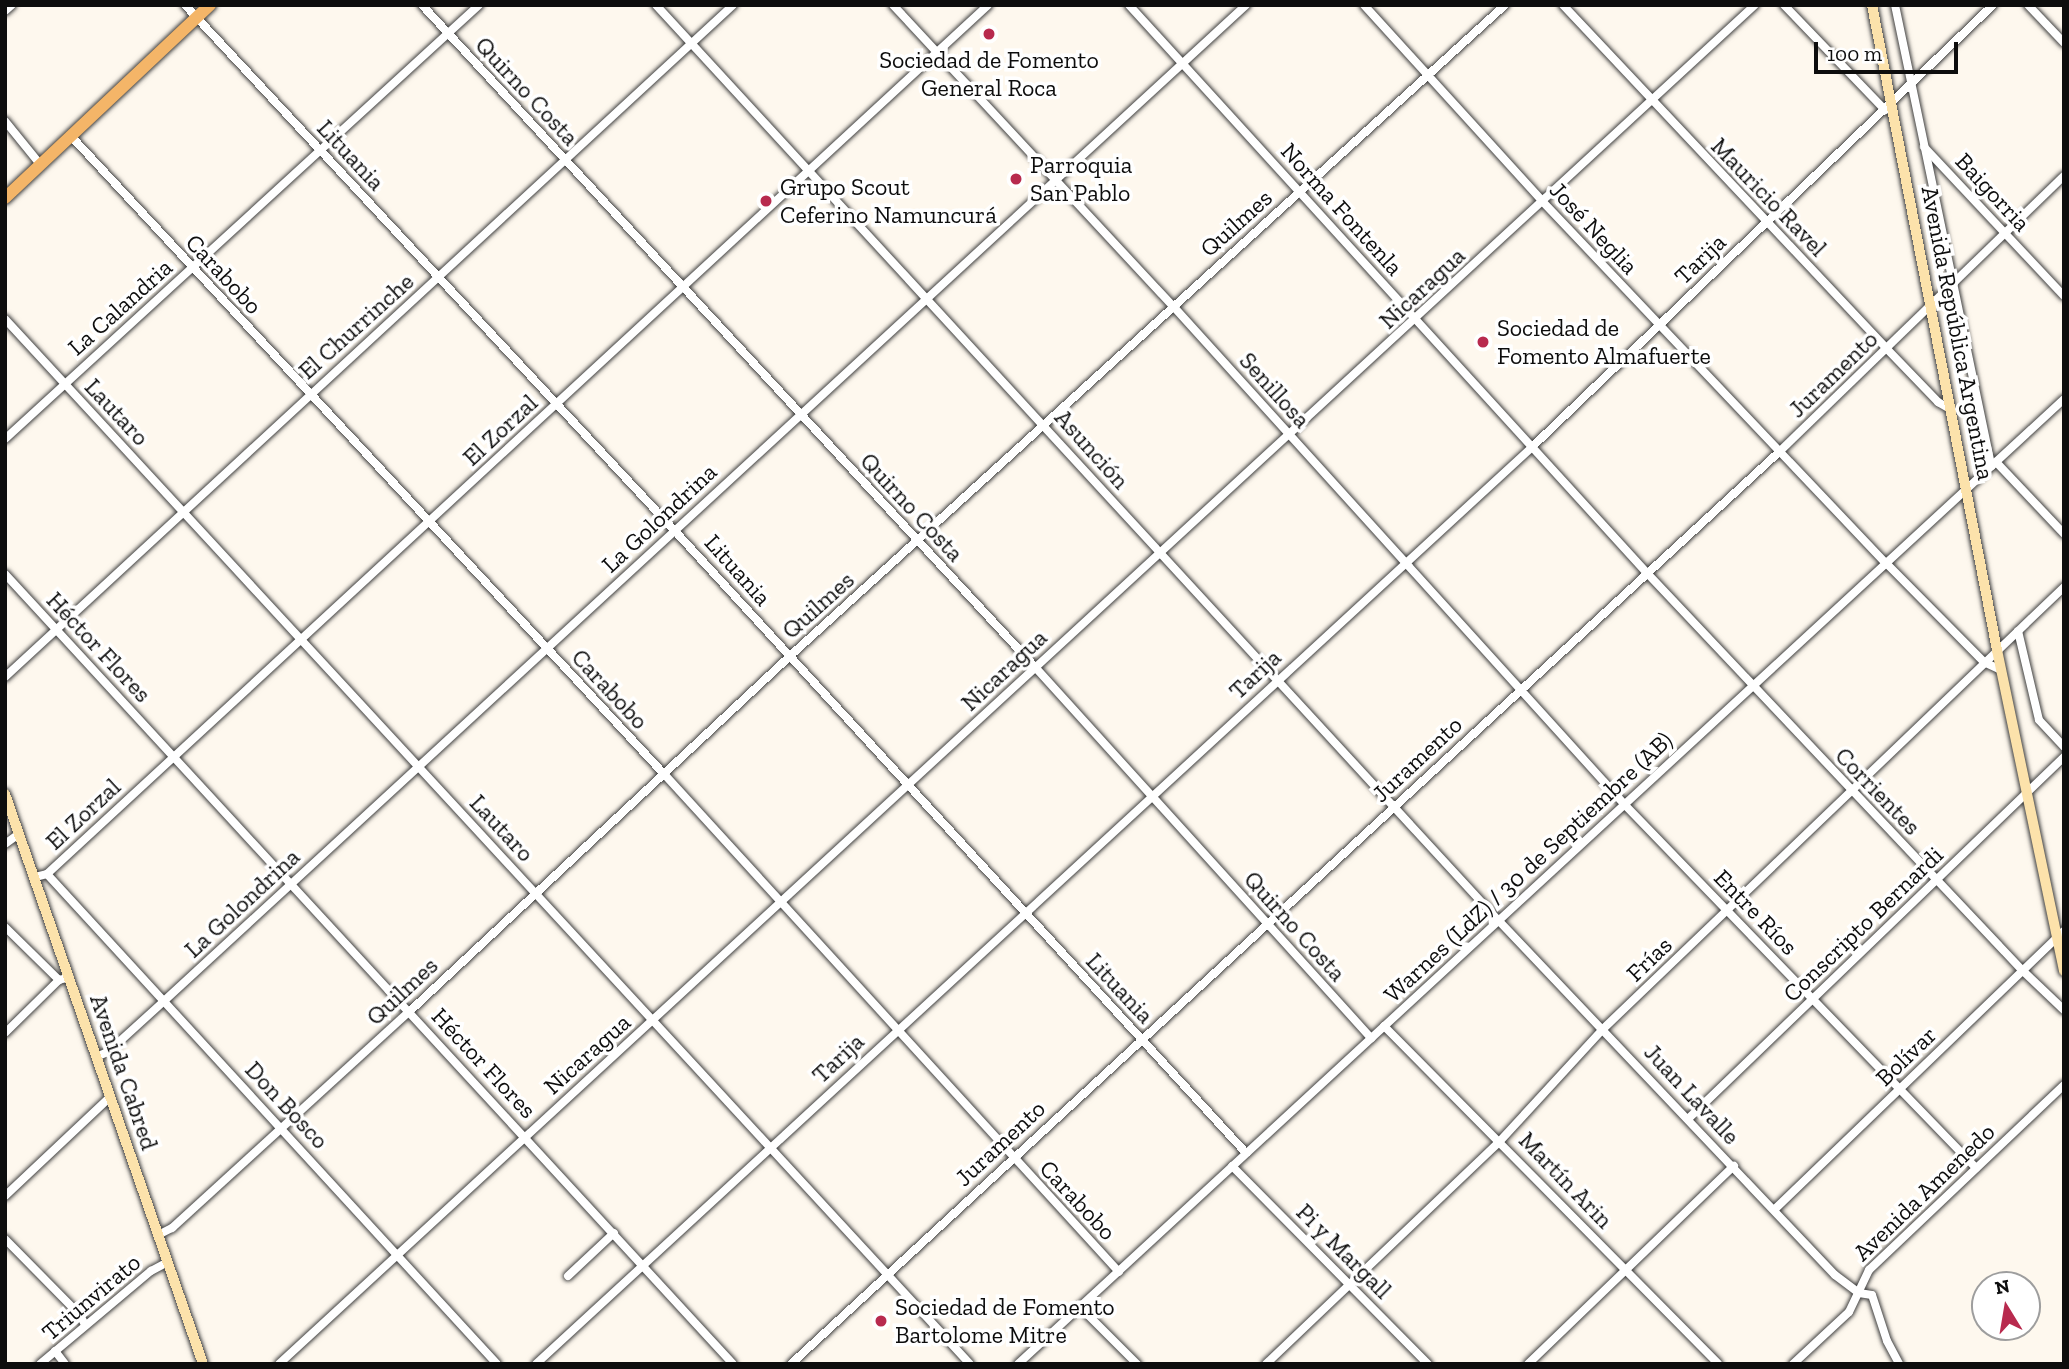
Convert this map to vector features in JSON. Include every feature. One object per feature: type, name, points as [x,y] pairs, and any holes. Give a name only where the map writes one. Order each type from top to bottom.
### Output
[{"type":"main road","points":[[5,198],[210,5]]},
{"type":"main road","name":"Avenida República Argentina","points":[[1872,5],[1888,107],[1952,410],[2026,793],[2061,934],[2064,971]]},
{"type":"main road","name":"Avenida Cabred","points":[[5,794],[35,877],[64,979],[96,1057],[203,1364]]},
{"type":"street","points":[[5,12],[12,5]]},
{"type":"street","name":"Lituania","points":[[185,5],[674,530],[1246,1153]]},
{"type":"street","name":"Quirno Costa","points":[[422,5],[1035,667],[1371,1038]]},
{"type":"street","name":"La Calandria","points":[[5,439],[479,5]]},
{"type":"street","name":"Asunción","points":[[656,5],[1499,920]]},
{"type":"street","name":"El Churrinche","points":[[5,677],[733,5]]},
{"type":"street","name":"Senillosa","points":[[893,5],[1173,306],[1625,805]]},
{"type":"street","name":"El Zorzal","points":[[35,877],[47,874],[988,5]]},
{"type":"street","name":"Norma Fontenla","points":[[1129,5],[1531,448],[1754,687]]},
{"type":"street","name":"La Golondrina","points":[[96,1057],[108,1052],[164,1001],[1246,5]]},
{"type":"street","name":"José Neglia","points":[[1364,5],[1659,326],[1984,662]]},
{"type":"street","name":"Quilmes","points":[[158,1235],[172,1227],[410,1011],[790,656],[1505,5]]},
{"type":"street","name":"Mauricio Ravel","points":[[1563,5],[1887,349],[1938,402],[1952,410]]},
{"type":"street","name":"Nicaragua","points":[[279,1364],[1755,5]]},
{"type":"street","points":[[1784,5],[1888,107]]},
{"type":"street","name":"Avenida República Argentina","points":[[1895,5],[1951,285],[1994,464]]},
{"type":"street","name":"Tarija","points":[[536,1364],[1278,678],[1531,448],[1993,5]]},
{"type":"street","points":[[2028,5],[2064,43]]},
{"type":"street","points":[[5,121],[40,164]]},
{"type":"street","name":"Carabobo","points":[[70,135],[664,775],[1119,1272]]},
{"type":"street","name":"Baigorria","points":[[1923,146],[2064,296]]},
{"type":"street","name":"Juramento","points":[[791,1364],[1780,451],[2064,176]]},
{"type":"street","name":"Lautaro","points":[[5,319],[970,1364]]},
{"type":"street","name":"Warnes (LdZ) / 30 de Septiembre (AB)","points":[[1018,1364],[2064,399]]},
{"type":"street","points":[[1994,464],[2064,534]]},
{"type":"street","name":"Héctor Flores","points":[[5,574],[733,1364]]},
{"type":"street","name":"Frías","points":[[1266,1364],[1500,1141],[1604,1029],[2064,587]]},
{"type":"street","points":[[2018,631],[2039,720],[2064,747]]},
{"type":"street","points":[[1984,662],[2001,670]]},
{"type":"street","name":"Corrientes","points":[[1754,687],[2022,970],[2064,1010]]},
{"type":"street","name":"Conscripto Bernardi","points":[[1689,1118],[2064,757]]},
{"type":"street","name":"Entre Ríos","points":[[1625,805],[1976,1168]]},
{"type":"street","points":[[5,844],[19,834]]},
{"type":"street","name":"Don Bosco","points":[[47,874],[497,1364]]},
{"type":"street","name":"Juan Lavalle","points":[[1499,920],[1835,1275],[1859,1293],[1872,1295],[1887,1341],[1899,1364]]},
{"type":"street","points":[[5,927],[64,979],[5,1033]]},
{"type":"street","name":"Bolívar","points":[[1774,1209],[2061,934]]},
{"type":"street","name":"Martín Arin","points":[[1384,1026],[1718,1364]]},
{"type":"street","name":"Avenida Amenedo","points":[[1793,1364],[1849,1311],[1869,1270],[2064,1085]]},
{"type":"street","points":[[5,1196],[110,1097]]},
{"type":"street","name":"Pi y Margall","points":[[1232,1166],[1427,1364]]},
{"type":"street","points":[[1528,1364],[1628,1271],[1734,1166]]},
{"type":"street","points":[[568,1276],[614,1233]]},
{"type":"street","points":[[5,1239],[80,1315],[85,1325]]},
{"type":"street","name":"Triunvirato","points":[[40,1364],[151,1270],[168,1262]]},
{"type":"street","points":[[1080,1307],[1137,1364]]},
{"type":"street","points":[[55,1351],[65,1364]]},
{"type":"place","name":"Sociedad de Fomento General Roca","points":[[989,34]]},
{"type":"place","name":"Parroquia San Pablo","points":[[1016,179]]},
{"type":"place","name":"Grupo Scout Ceferino Namuncurá","points":[[766,201]]},
{"type":"place","name":"Sociedad de Fomento Almafuerte","points":[[1483,342]]},
{"type":"place","name":"Sociedad de Fomento Bartolome Mitre","points":[[881,1321]]}]
